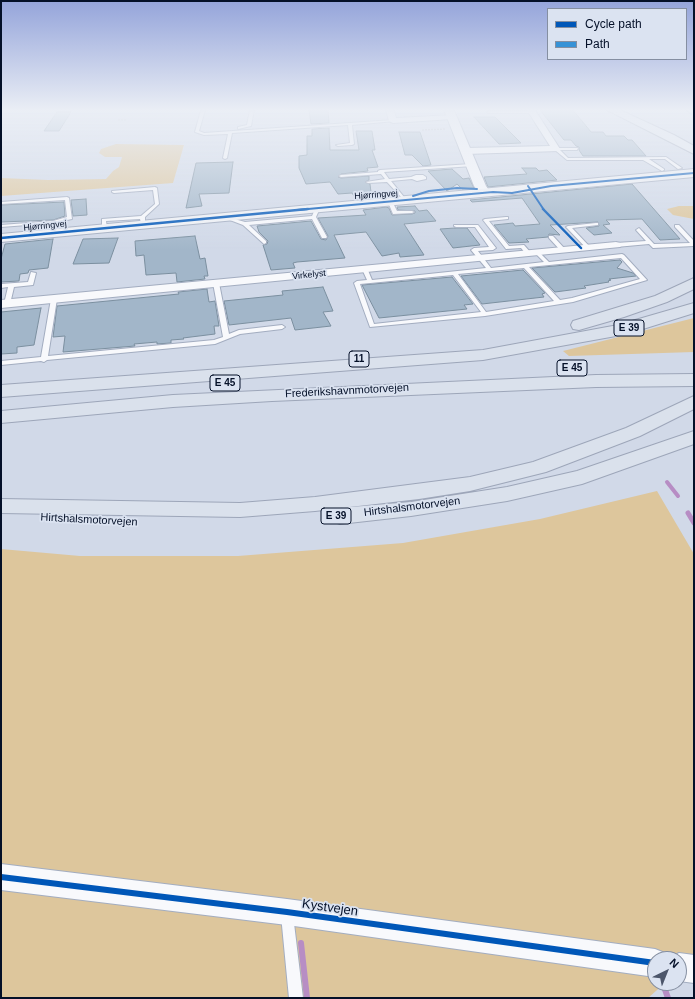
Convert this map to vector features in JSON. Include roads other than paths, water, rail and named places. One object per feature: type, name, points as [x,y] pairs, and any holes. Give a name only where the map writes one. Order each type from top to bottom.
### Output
[{"type":"highway","name":"11","points":[[6,393],[390,357],[479,347],[552,332],[618,314],[661,299],[694,283]]},
{"type":"highway","name":"E 39","points":[[6,393],[452,358],[526,348],[621,330],[694,308]]},
{"type":"highway","name":"Frederikshavnmotorvejen","points":[[6,393],[321,377],[694,365]]},
{"type":"highway","name":"Frederikshavnmotorvejen","points":[[1,416],[173,401],[272,395],[596,381],[694,380]]},
{"type":"highway","points":[[1,506],[240,510],[315,504],[418,492],[470,484],[539,467],[633,432],[691,403]]},
{"type":"highway","name":"Hirtshalsmotorvejen","points":[[1,515],[181,524],[303,519],[411,509],[507,494],[582,477],[694,437]]},
{"type":"main road","name":"Hjørringvej","points":[[1,238],[98,228],[143,220],[316,212],[346,205],[402,197],[551,186],[694,172]]},
{"type":"main road","name":"Hjørringvej","points":[[346,205],[390,202],[484,191]]},
{"type":"main road","name":"Hjørringvej","points":[[1,234],[98,228]]},
{"type":"street","points":[[468,157],[484,191]]},
{"type":"street","name":"Virkelyst","points":[[4,304],[616,245]]},
{"type":"street","name":"Kystvejen","points":[[1,877],[287,912],[647,962]]},
{"type":"lane","points":[[564,157],[567,159],[666,158],[680,168]]},
{"type":"lane","points":[[644,158],[662,170]]},
{"type":"lane","points":[[402,197],[380,170],[471,165]]},
{"type":"lane","points":[[341,176],[382,173]]},
{"type":"lane","points":[[368,182],[412,178]]},
{"type":"lane","points":[[114,192],[154,188],[157,204],[143,220]]},
{"type":"lane","points":[[1,203],[66,198],[70,218],[54,222],[1,226]]},
{"type":"lane","points":[[390,202],[395,213],[412,212]]},
{"type":"lane","points":[[245,224],[316,212],[324,237]]},
{"type":"lane","points":[[224,217],[245,224],[264,242]]},
{"type":"lane","points":[[506,218],[484,220],[508,248],[522,246],[548,264]]},
{"type":"lane","points":[[596,224],[568,227],[596,259]]},
{"type":"lane","points":[[456,226],[476,226],[493,248],[474,250],[490,270]]},
{"type":"lane","points":[[639,230],[653,246],[694,244],[677,226]]},
{"type":"lane","points":[[551,237],[563,250]]},
{"type":"lane","points":[[616,245],[650,242]]},
{"type":"lane","points":[[622,256],[644,280],[573,300],[485,314],[372,326],[357,283],[548,264],[622,256]]},
{"type":"lane","points":[[420,264],[427,276]]},
{"type":"lane","points":[[525,266],[558,302]]},
{"type":"lane","points":[[365,269],[370,282]]},
{"type":"lane","points":[[1,286],[31,284],[33,273]]},
{"type":"lane","points":[[454,273],[485,314]]},
{"type":"lane","points":[[216,284],[226,337]]},
{"type":"lane","points":[[4,304],[11,286]]},
{"type":"lane","points":[[44,360],[54,299]]},
{"type":"lane","points":[[1,363],[44,360],[215,342],[239,332],[282,327]]},
{"type":"lane","points":[[287,912],[296,998]]},
{"type":"waterway","points":[[667,482],[678,496]]},
{"type":"waterway","points":[[688,513],[694,523]]},
{"type":"waterway","points":[[301,943],[307,998]]},
{"type":"waterway","points":[[666,991],[668,998]]}]
